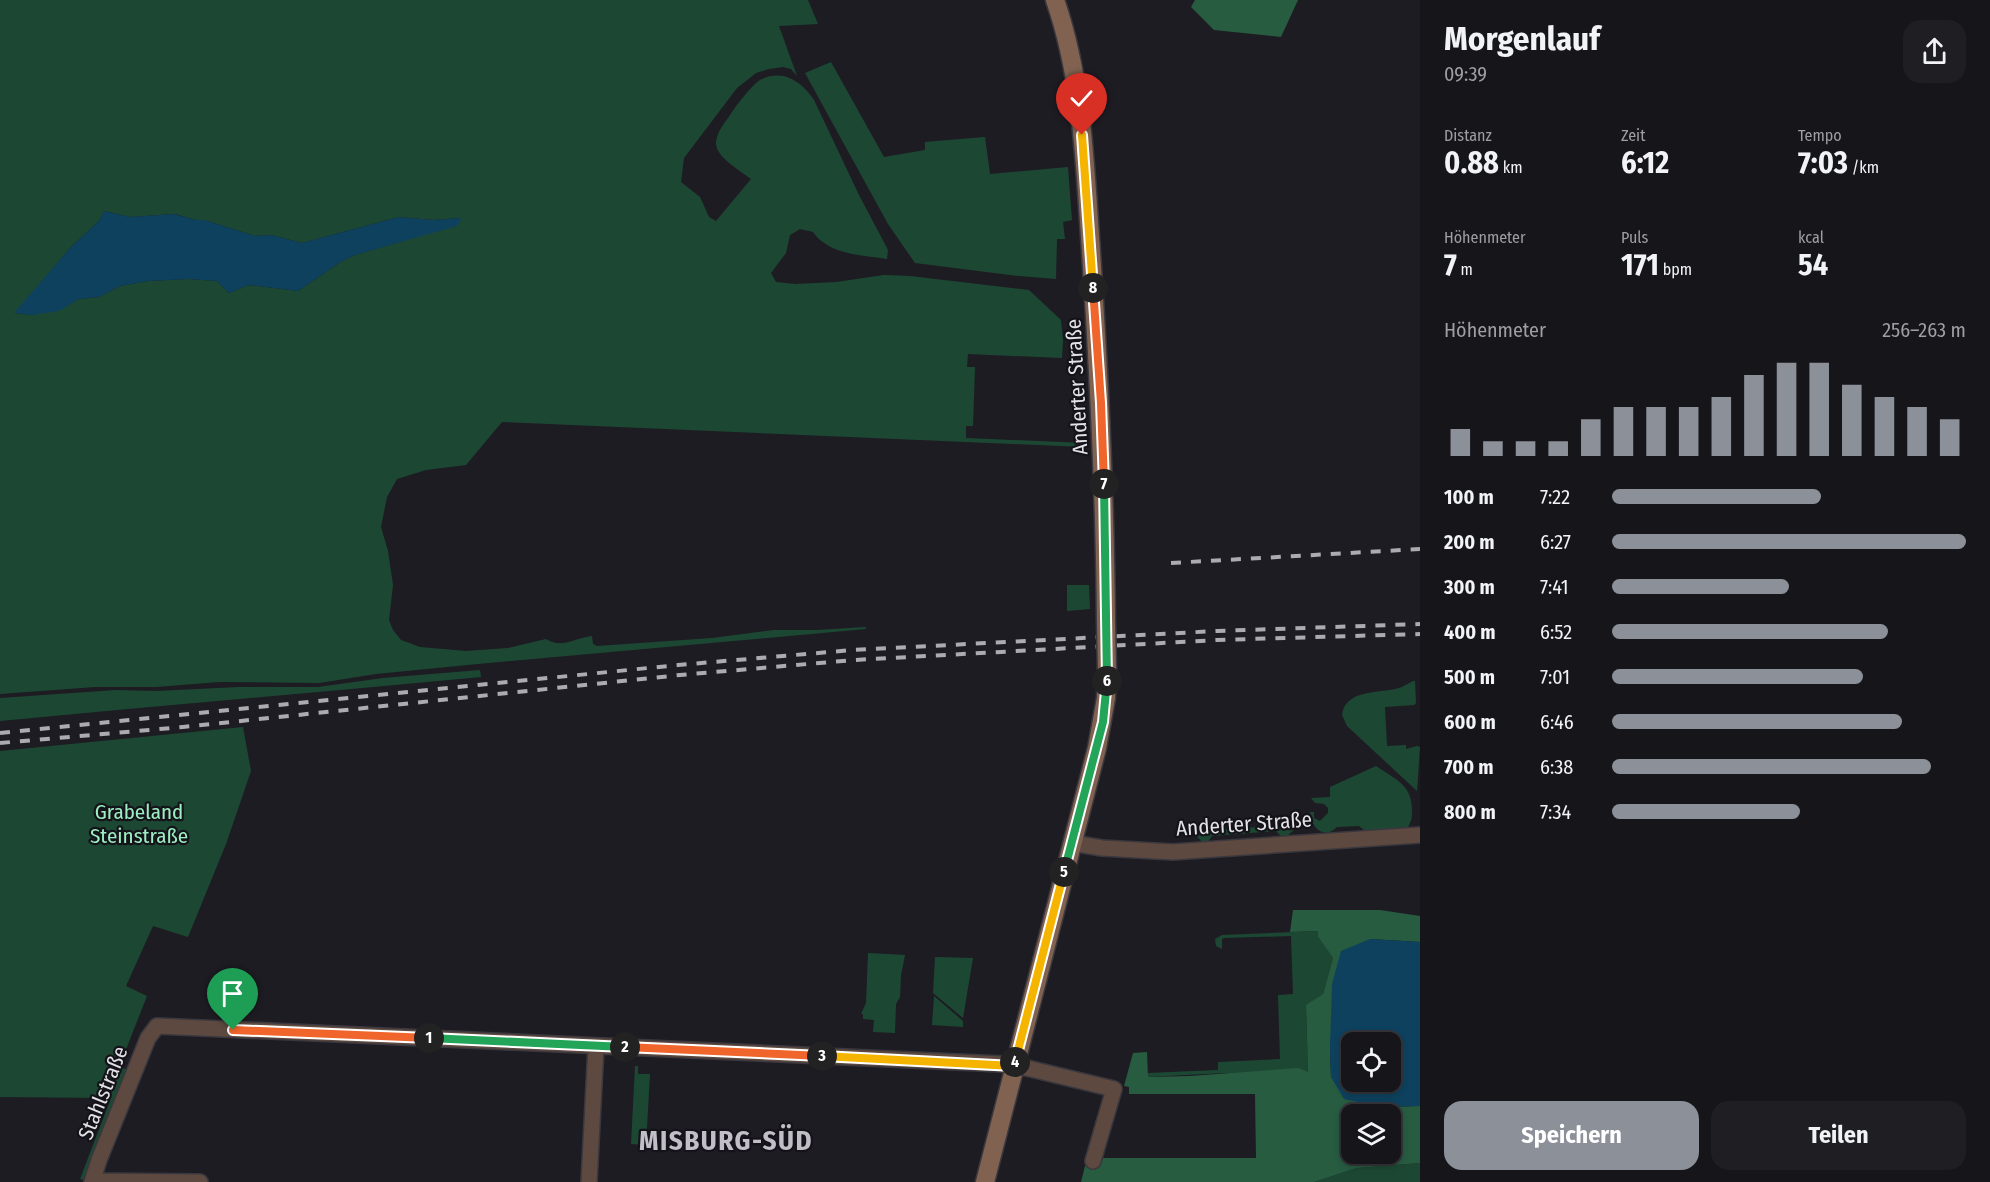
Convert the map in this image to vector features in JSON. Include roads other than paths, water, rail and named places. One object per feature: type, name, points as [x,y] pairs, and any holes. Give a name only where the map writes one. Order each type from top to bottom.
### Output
[{"type":"main road","name":"Anderter Straße","points":[[985,1182],[1103,722],[1107,669],[1101,403],[1087,190],[1081,124],[1072,64],[1055,0]]},
{"type":"street","name":"Anderter Straße","points":[[1072,843],[1102,848],[1173,852],[1420,836]]},
{"type":"street","name":"Stahlstraße","points":[[92,1181],[148,1038],[155,1027],[596,1046]]},
{"type":"street","points":[[589,1182],[596,1046],[1014,1066],[1114,1089],[1093,1161]]},
{"type":"street","points":[[92,1181],[200,1182]]},
{"type":"water","points":[[104,211],[130,217],[174,214],[204,220],[255,236],[271,235],[302,243],[399,217],[433,220],[462,218],[457,226],[355,255],[342,261],[298,291],[249,285],[229,293],[217,281],[188,279],[148,281],[120,286],[99,297],[79,299],[59,311],[32,315],[14,313],[71,247],[99,221]]},
{"type":"water","points":[[1370,939],[1420,942],[1420,1106],[1367,1104],[1344,1099],[1331,1077],[1332,984],[1341,951]]},
{"type":"railway","points":[[1171,563],[1420,549]]},
{"type":"railway","points":[[0,733],[678,665],[853,650],[1217,631],[1420,624]]},
{"type":"railway","points":[[0,743],[183,727],[680,675],[854,660],[1217,640],[1420,634]]},
{"type":"district","name":"MISBURG-SÜD","points":[[726,1141]]},
{"type":"park label","name":"Grabeland Steinstraße","points":[[139,824]]}]
